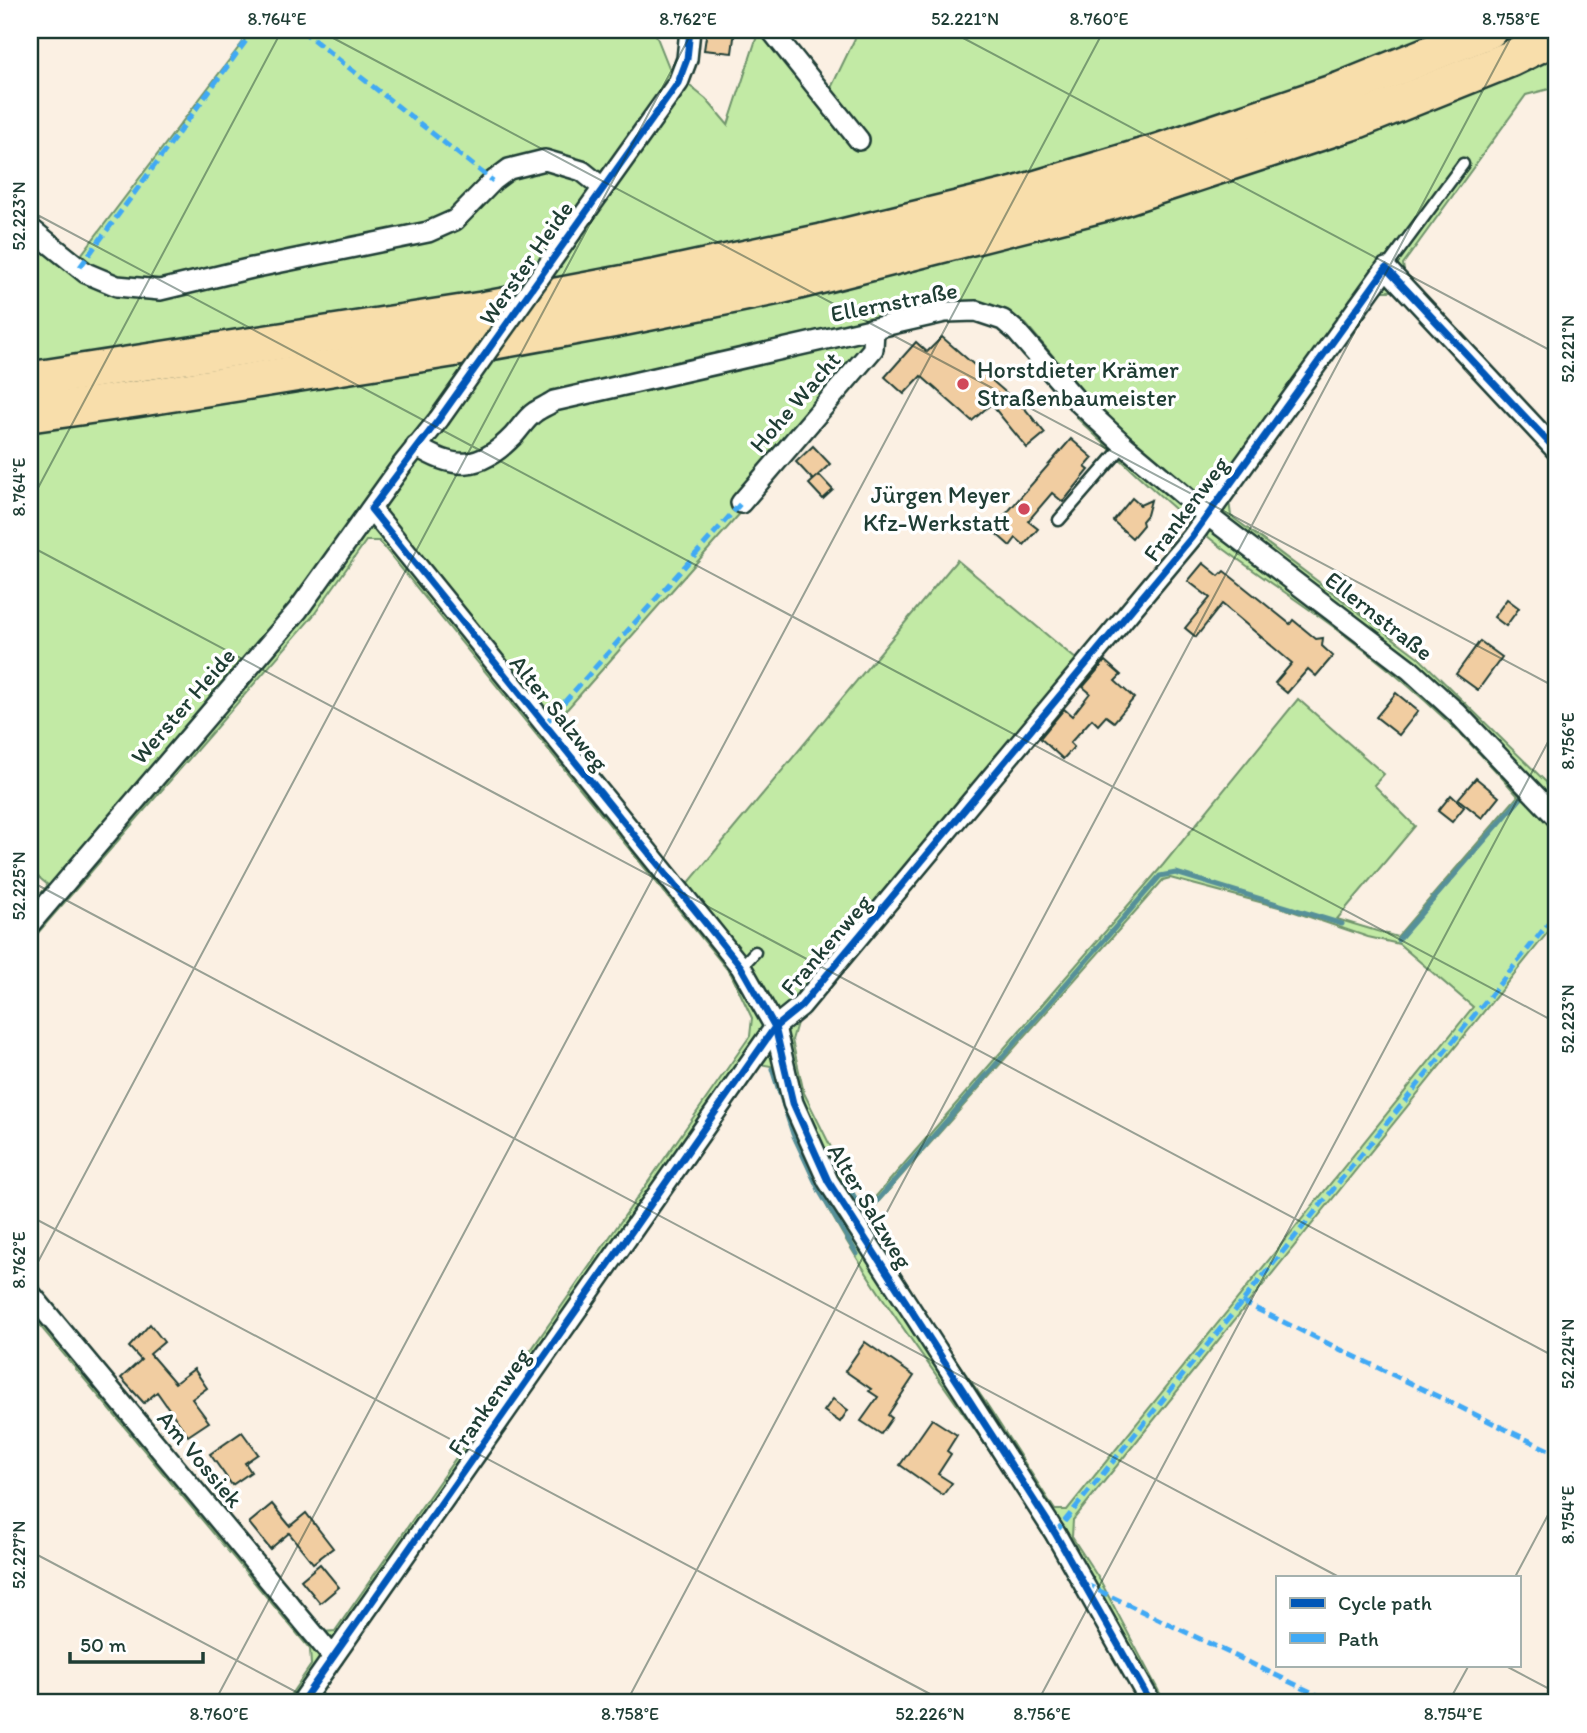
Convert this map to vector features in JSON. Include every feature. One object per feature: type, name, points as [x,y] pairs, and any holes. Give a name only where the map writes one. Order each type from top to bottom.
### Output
[{"type":"highway","points":[[30,380],[482,310],[653,278],[835,239],[1015,195],[1158,152],[1341,90],[1489,30]]},
{"type":"highway","points":[[30,414],[451,349],[779,286],[1122,198],[1359,120],[1510,59],[1557,36]]},
{"type":"street","name":"Werster Heide","points":[[30,924],[298,610],[416,446],[439,419],[678,83],[687,59],[690,30]]},
{"type":"street","points":[[771,30],[859,140]]},
{"type":"street","points":[[30,228],[86,273],[117,286],[160,290],[428,232],[455,220],[494,181],[509,170],[545,160],[582,171],[602,187]]},
{"type":"street","points":[[1386,268],[1557,451]]},
{"type":"street","name":"Frankenweg","points":[[301,1703],[775,1027],[801,1006],[1183,548],[1386,268]]},
{"type":"street","name":"Ellernstraße","points":[[416,446],[433,457],[452,464],[468,464],[492,456],[533,413],[554,401],[945,312],[976,312],[1003,320],[1016,331],[1077,401],[1124,445],[1207,515],[1410,670],[1457,713],[1557,818]]},
{"type":"street","name":"Hohe Wacht","points":[[741,503],[873,349],[874,329]]},
{"type":"street","name":"Alter Salzweg","points":[[371,509],[748,960],[775,1027],[793,1103],[828,1181],[1055,1534],[1151,1703]]},
{"type":"street","name":"Am Vossiek","points":[[30,1293],[333,1657]]},
{"type":"lane","name":"Frankenweg","points":[[1386,268],[1463,164]]},
{"type":"lane","points":[[1059,520],[1124,445]]},
{"type":"green space","points":[[252,30],[654,30],[670,70],[706,99],[728,125],[759,30],[779,30],[831,88],[859,30],[1557,30],[1557,87],[1526,95],[1403,264],[1405,278],[1557,440],[1557,462],[1396,291],[1382,291],[1229,501],[1231,516],[1418,657],[1546,782],[1557,769],[1557,778],[1550,787],[1557,794],[1557,921],[1073,1520],[1072,1537],[1101,1582],[1165,1703],[1133,1703],[1134,1690],[1044,1536],[986,1446],[891,1311],[833,1218],[787,1119],[771,1066],[760,1064],[314,1703],[285,1703],[311,1665],[310,1649],[30,1314],[30,1282],[323,1632],[335,1631],[750,1036],[752,1018],[731,974],[379,541],[366,541],[313,616],[30,942],[30,906],[48,885],[30,870],[30,215],[81,255]],"holes":[[[998,309],[1026,324],[1092,402],[1077,418],[1127,465],[1212,540],[1334,627],[1418,694],[1460,733],[1518,796],[1397,937],[1337,919],[1415,826],[1374,785],[1384,774],[1298,699],[1163,865],[865,1209],[861,1208],[804,1093],[792,1040],[797,1023],[1011,765],[1077,660],[957,560],[687,885],[562,732],[562,715],[751,501],[851,382],[875,319]],[[1170,878],[1286,909],[1368,937],[1399,944],[1473,1007],[1067,1510],[1055,1510],[908,1290],[865,1217],[1163,880]]]},
{"type":"building","points":[[707,30],[735,30],[732,53],[704,50]]},
{"type":"building","name":"Horstdieter Krämer Straßenbaumeister","points":[[942,337],[1026,410],[1045,433],[1027,448],[991,404],[972,421],[921,376],[904,394],[885,377],[916,342],[927,352]]},
{"type":"building","points":[[1071,439],[1093,458],[1085,467],[1089,470],[1063,502],[1052,493],[1028,521],[1038,529],[1024,545],[1016,538],[1010,546],[992,530]]},
{"type":"building","points":[[813,446],[830,464],[813,480],[796,462]]},
{"type":"building","points":[[819,475],[833,490],[823,499],[809,484]]},
{"type":"building","points":[[1132,498],[1140,505],[1151,500],[1147,515],[1142,521],[1143,525],[1132,538],[1113,521]]},
{"type":"building","points":[[1203,563],[1219,576],[1224,571],[1290,624],[1293,620],[1316,639],[1323,638],[1322,646],[1333,656],[1316,676],[1308,669],[1287,693],[1275,683],[1292,663],[1222,604],[1196,637],[1185,628],[1210,598],[1188,581]]},
{"type":"building","points":[[1507,599],[1519,608],[1506,626],[1494,617]]},
{"type":"building","points":[[1480,641],[1502,657],[1478,690],[1456,674]]},
{"type":"building","points":[[1105,661],[1121,675],[1115,681],[1134,698],[1114,722],[1106,716],[1098,725],[1092,719],[1070,743],[1074,747],[1063,759],[1040,738],[1064,709],[1072,716],[1090,693],[1083,687]]},
{"type":"building","points":[[1396,693],[1418,711],[1399,735],[1376,717]]},
{"type":"building","points":[[1476,778],[1499,797],[1482,818],[1458,799]]},
{"type":"building","points":[[1451,795],[1464,807],[1452,822],[1438,811]]},
{"type":"building","points":[[150,1324],[164,1342],[150,1354],[175,1383],[194,1369],[207,1388],[192,1399],[209,1422],[188,1436],[157,1392],[144,1403],[121,1378],[141,1360],[129,1347]]},
{"type":"building","points":[[865,1342],[914,1376],[888,1415],[892,1418],[881,1434],[861,1421],[878,1397],[845,1371]]},
{"type":"building","points":[[833,1399],[848,1410],[840,1422],[824,1411]]},
{"type":"building","points":[[932,1419],[957,1435],[947,1451],[951,1454],[938,1474],[952,1483],[943,1495],[900,1465]]},
{"type":"building","points":[[242,1432],[258,1454],[245,1463],[251,1472],[232,1485],[210,1454]]},
{"type":"building","points":[[272,1504],[290,1526],[306,1513],[333,1548],[313,1563],[289,1533],[270,1549],[249,1523]]},
{"type":"building","points":[[320,1564],[339,1587],[320,1603],[301,1580]]},
{"type":"waterway","points":[[1548,784],[1557,773]]},
{"type":"waterway","points":[[1398,940],[1521,798]]},
{"type":"waterway","points":[[842,1182],[846,1182],[863,1213],[869,1210],[1160,876],[1176,873],[1342,924]]},
{"type":"waterway","points":[[772,1069],[793,1134],[820,1192],[857,1254]]},
{"type":"marked path","points":[[80,267],[254,30]]},
{"type":"marked path","points":[[301,30],[493,181]]},
{"type":"marked path","points":[[544,725],[741,503]]},
{"type":"marked path","points":[[1055,1533],[1557,913]]},
{"type":"marked path","points":[[1242,1302],[1557,1454]]},
{"type":"marked path","points":[[1085,1584],[1334,1703]]},
{"type":"cycle path","points":[[690,30],[687,59],[678,83],[439,419],[371,509],[741,967],[775,1027],[793,1103],[828,1181],[1055,1533],[1151,1703]]},
{"type":"cycle path","points":[[301,1703],[775,1027],[801,1006],[1192,537],[1386,268],[1557,451]]},
{"type":"place","name":"Horstdieter Krämer Straßenbaumeister","points":[[963,384]]},
{"type":"place","name":"Jürgen Meyer Kfz-Werkstatt","points":[[1024,509]]}]
